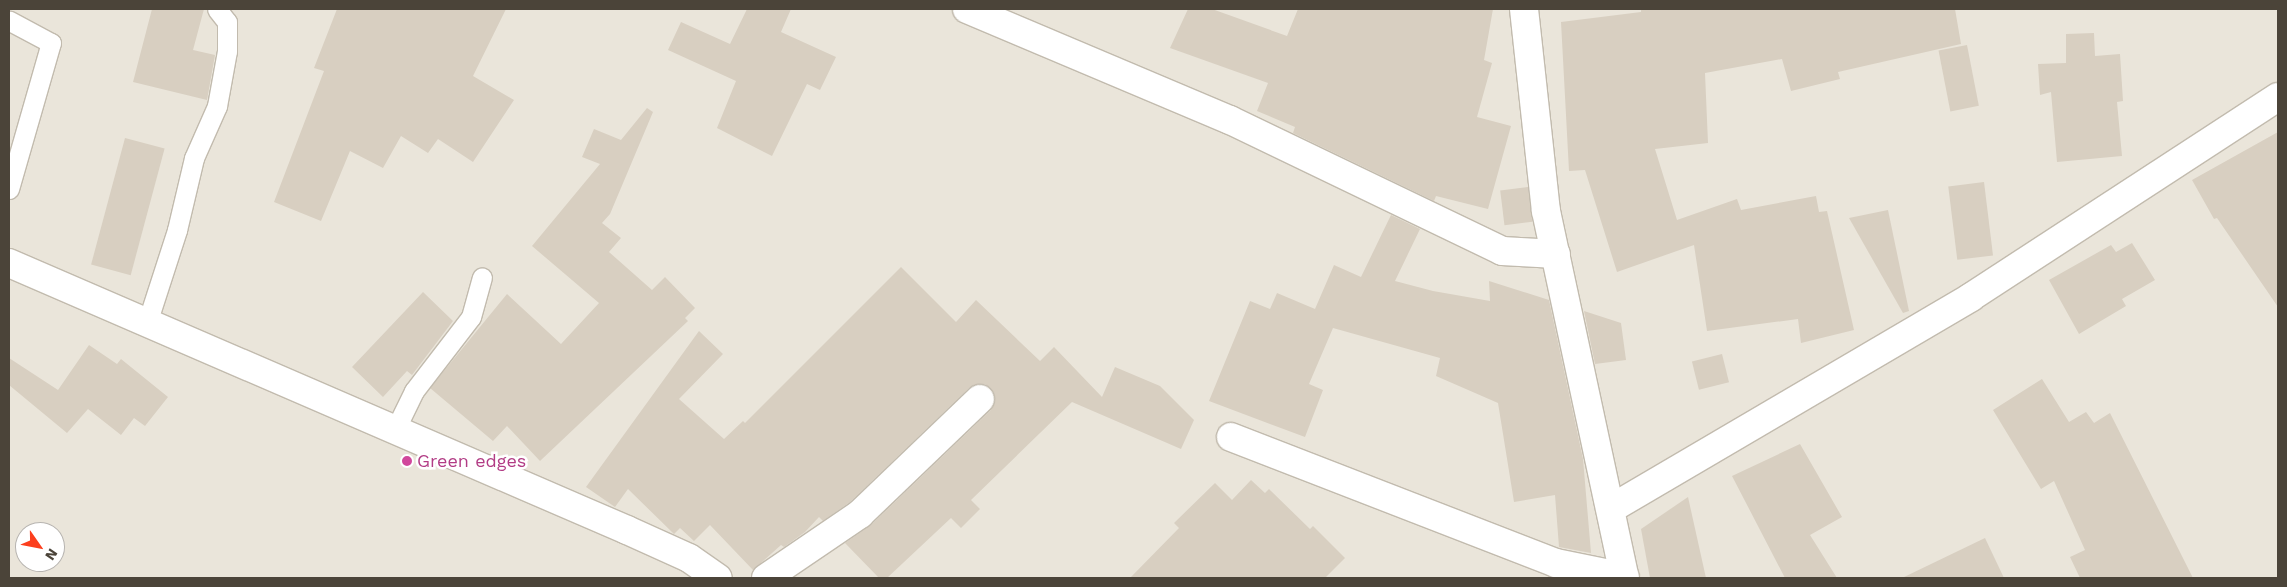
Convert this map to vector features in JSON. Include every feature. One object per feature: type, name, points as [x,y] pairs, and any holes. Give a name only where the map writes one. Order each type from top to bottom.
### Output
[{"type":"street","points":[[967,9],[1230,120],[1502,251],[1556,254]]},
{"type":"street","points":[[1231,438],[1556,563],[1625,578],[1612,508],[1546,210],[1524,9]]},
{"type":"street","points":[[1612,508],[1971,297],[2278,97]]},
{"type":"street","points":[[9,263],[689,558],[718,578]]},
{"type":"street","points":[[766,578],[860,514],[980,399]]},
{"type":"lane","points":[[148,323],[177,230],[194,158],[217,106],[228,51],[226,22],[217,9]]},
{"type":"lane","points":[[9,189],[51,43],[10,21]]},
{"type":"lane","points":[[394,430],[414,391],[471,317],[482,277]]},
{"type":"shaded area","points":[[9,9],[2278,9],[2278,578],[9,578]]},
{"type":"building","points":[[152,9],[204,9],[193,50],[215,55],[207,100],[133,82]]},
{"type":"building","points":[[337,9],[506,9],[473,76],[514,100],[473,162],[438,139],[428,153],[401,136],[383,168],[350,151],[321,221],[274,202],[324,71],[314,68]]},
{"type":"building","points":[[747,9],[791,9],[781,32],[836,57],[820,90],[807,84],[772,156],[717,128],[736,81],[668,50],[681,22],[730,44]]},
{"type":"building","points":[[1188,9],[1212,9],[1287,36],[1298,9],[1493,9],[1484,60],[1492,63],[1477,117],[1511,126],[1488,209],[1436,196],[1434,201],[1293,133],[1295,127],[1257,111],[1268,83],[1170,48]]},
{"type":"building","points":[[1641,9],[1955,9],[1961,44],[1838,72],[1840,79],[1791,91],[1782,59],[1705,73],[1708,143],[1655,149],[1677,220],[1737,199],[1741,210],[1816,196],[1819,212],[1827,211],[1854,330],[1801,343],[1798,319],[1707,331],[1694,245],[1617,272],[1585,170],[1569,171],[1561,22],[1641,12]]},
{"type":"building","points":[[2094,33],[2095,56],[2120,54],[2123,101],[2117,102],[2122,156],[2057,162],[2051,92],[2040,95],[2038,64],[2066,63],[2066,34]]},
{"type":"building","points":[[1967,45],[1979,106],[1950,111],[1939,51]]},
{"type":"building","points":[[647,108],[653,112],[610,214],[602,223],[621,238],[609,252],[652,290],[665,277],[695,308],[685,318],[688,321],[540,461],[507,426],[493,441],[430,388],[507,294],[561,344],[599,303],[532,246],[600,164],[582,157],[594,129],[621,140]]},
{"type":"building","points":[[2278,132],[2278,307],[2217,218],[2214,219],[2192,180]]},
{"type":"building","points":[[125,138],[165,149],[131,275],[91,265]]},
{"type":"building","points":[[1984,182],[1993,255],[1957,260],[1948,186]]},
{"type":"building","points":[[1528,187],[1532,222],[1504,225],[1500,190]]},
{"type":"building","points":[[1888,210],[1909,311],[1903,313],[1849,218]]},
{"type":"building","points":[[1391,215],[1420,229],[1395,281],[1433,291],[1490,301],[1489,281],[1549,300],[1583,459],[1591,553],[1559,547],[1555,495],[1514,502],[1498,403],[1436,376],[1440,358],[1333,328],[1309,384],[1323,390],[1305,437],[1209,401],[1250,301],[1270,309],[1277,293],[1315,309],[1334,265],[1361,277]]},
{"type":"building","points":[[2132,243],[2155,280],[2122,299],[2126,306],[2079,334],[2049,280],[2111,245],[2116,252]]},
{"type":"building","points":[[901,267],[956,322],[976,300],[1040,361],[1054,347],[1102,397],[1115,367],[1160,386],[1194,420],[1181,449],[1072,402],[971,500],[980,509],[961,528],[951,518],[887,578],[879,578],[845,543],[871,525],[991,410],[995,396],[985,384],[969,388],[850,502],[823,521],[819,517],[805,532],[784,547],[781,545],[753,570],[710,525],[694,541],[680,528],[674,534],[628,489],[615,507],[586,487],[699,331],[723,354],[679,399],[724,439],[743,421],[745,423]]},
{"type":"building","points":[[423,292],[453,321],[412,375],[407,371],[383,397],[352,367]]},
{"type":"building","points":[[1584,311],[1621,323],[1626,360],[1595,364]]},
{"type":"building","points":[[89,345],[117,364],[121,359],[168,397],[145,426],[134,418],[121,435],[88,409],[67,433],[9,385],[9,358],[58,390]]},
{"type":"building","points":[[1722,354],[1729,382],[1699,390],[1692,361]]},
{"type":"building","points":[[2042,379],[2069,422],[2086,412],[2094,423],[2110,413],[2193,578],[2080,578],[2070,557],[2085,550],[2054,481],[2041,489],[1993,410]]},
{"type":"building","points":[[1800,444],[1842,517],[1810,535],[1837,578],[1785,578],[1732,476]]},
{"type":"building","points":[[1251,480],[1265,493],[1269,489],[1310,529],[1313,526],[1345,558],[1325,578],[1130,578],[1179,528],[1174,523],[1215,483],[1232,500]]},
{"type":"building","points":[[1688,497],[1706,578],[1650,578],[1641,529]]},
{"type":"building","points":[[1985,538],[2004,578],[1902,578]]},
{"type":"place","name":"Green edges","points":[[407,461]]}]
